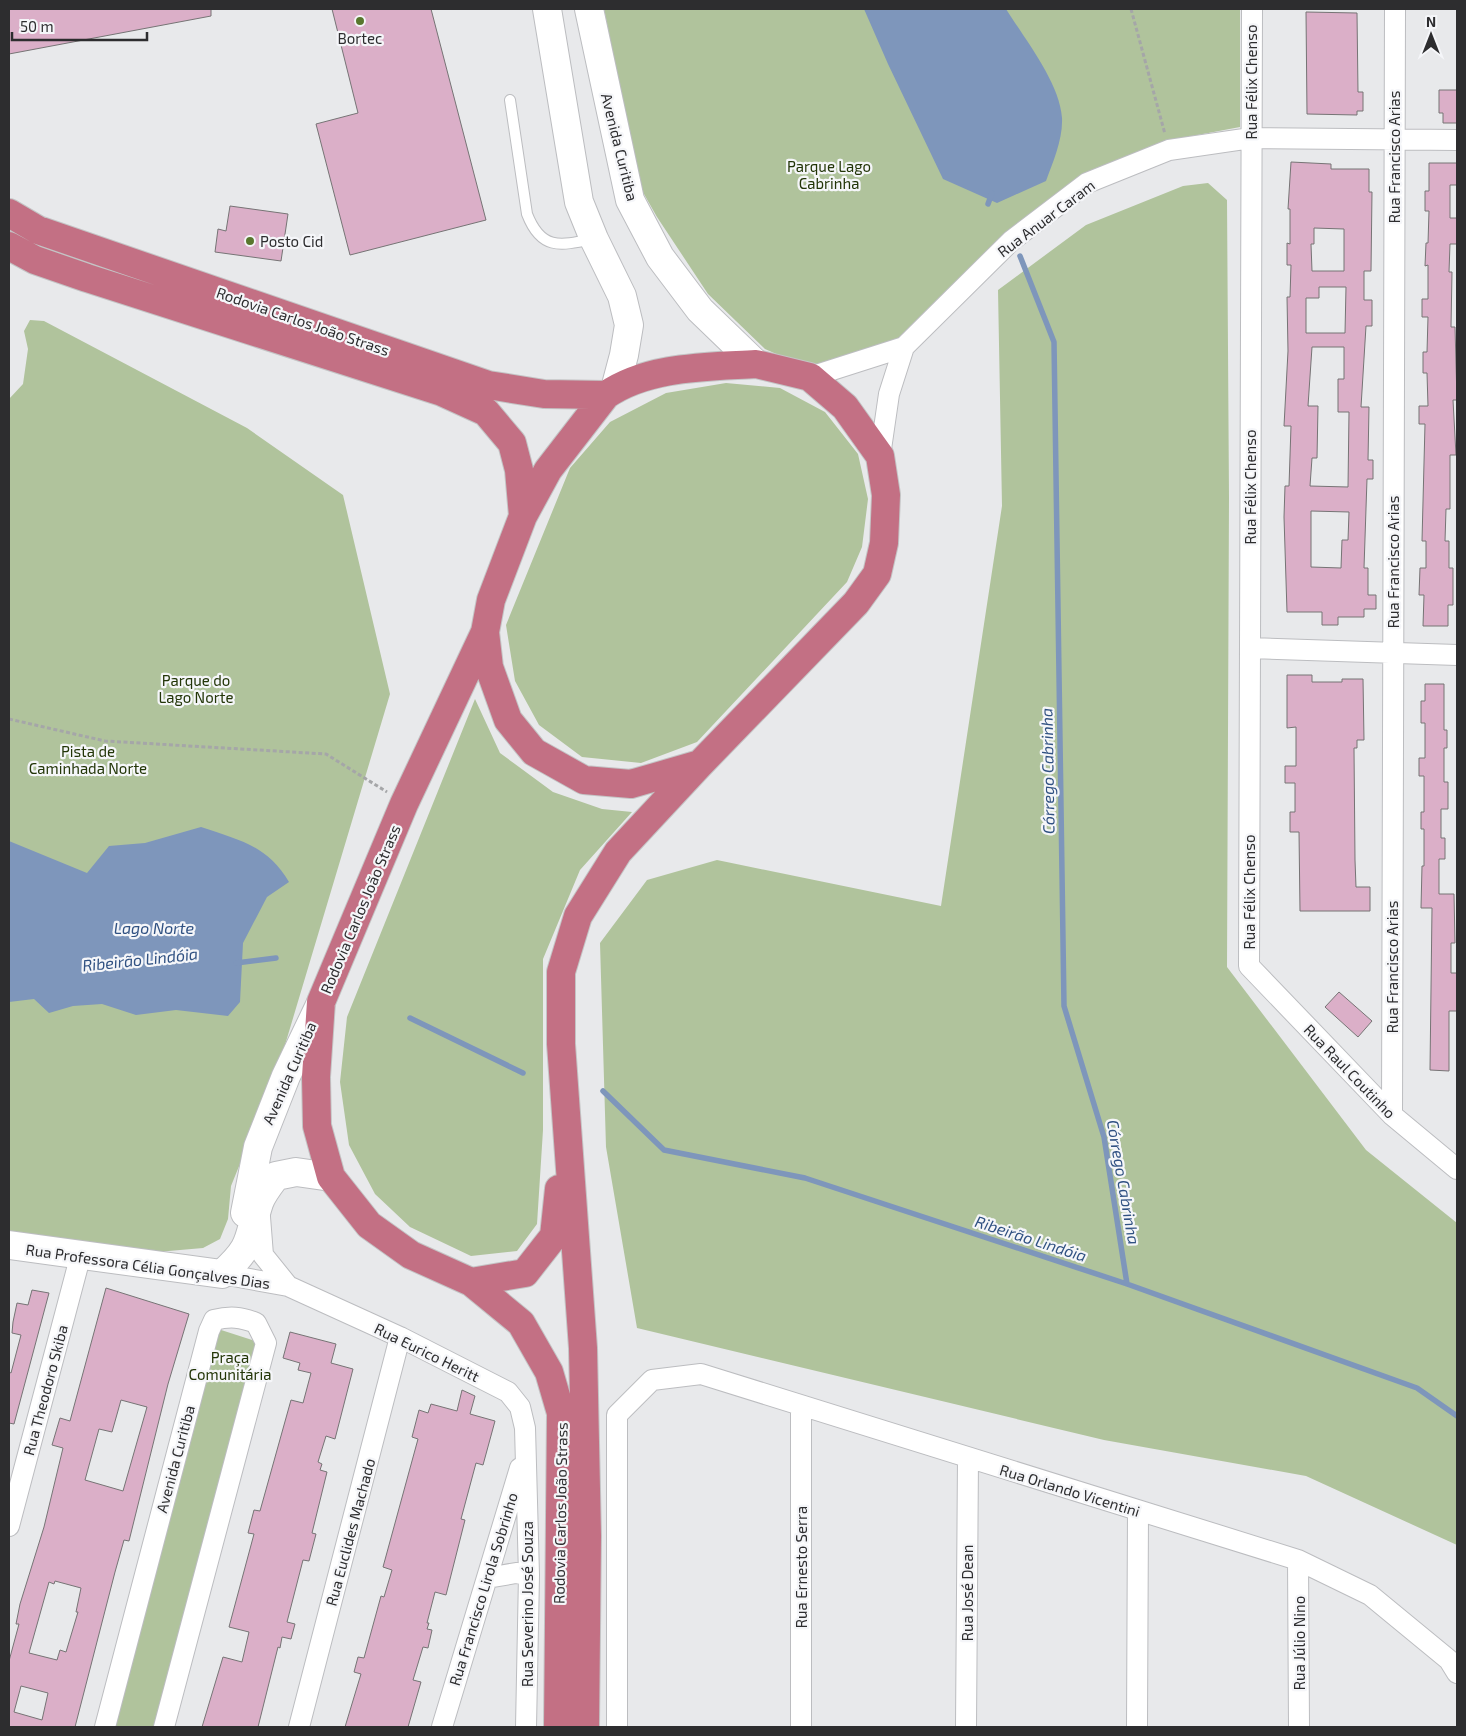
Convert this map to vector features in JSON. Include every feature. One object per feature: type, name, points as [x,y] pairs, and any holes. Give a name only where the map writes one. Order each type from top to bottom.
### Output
[{"type":"highway","name":"Rodovia Carlos João Strass","points":[[9,213],[38,230],[488,385],[544,394],[611,392]]},
{"type":"highway","name":"Rodovia Carlos João Strass","points":[[9,246],[34,260],[442,392],[486,412],[512,443],[519,470],[523,516]]},
{"type":"highway","points":[[700,764],[631,784],[584,780],[559,768],[534,752],[508,720],[489,667],[485,632],[491,600],[523,516],[548,470],[611,392],[641,379],[686,369],[756,364],[810,377],[845,407],[880,456]]},
{"type":"highway","name":"Rodovia Carlos João Strass","points":[[585,1727],[588,1536],[583,1348],[561,1044],[561,972],[578,916],[618,852],[700,764],[856,603],[877,574],[884,543],[886,495],[880,456]]},
{"type":"highway","name":"Rodovia Carlos João Strass","points":[[485,632],[404,804],[322,1002],[316,1076],[317,1126],[331,1177],[369,1225],[411,1255],[471,1282],[520,1323],[550,1372],[561,1413],[558,1727]]},
{"type":"highway","points":[[471,1282],[526,1273],[554,1236],[566,1121]]},
{"type":"highway","points":[[587,1642],[596,1727]]},
{"type":"street","points":[[547,9],[579,202],[594,239],[622,296],[629,324],[624,355],[611,392]]},
{"type":"street","name":"Avenida Curitiba","points":[[589,9],[630,200],[660,258],[700,310],[756,364]]},
{"type":"street","name":"Rua Félix Chenso","points":[[1249,966],[1250,138],[1252,9]]},
{"type":"street","name":"Rua Francisco Arias","points":[[1392,1115],[1395,9]]},
{"type":"street","name":"Rua Anuar Caram","points":[[904,347],[1011,241],[1087,183],[1169,150],[1250,138],[1457,140]]},
{"type":"street","points":[[810,377],[904,347]]},
{"type":"street","points":[[880,456],[889,394],[904,347]]},
{"type":"street","points":[[1250,648],[1457,655]]},
{"type":"street","name":"Rua Raul Coutinho","points":[[1249,966],[1392,1115],[1457,1169]]},
{"type":"street","name":"Avenida Curitiba","points":[[194,1271],[225,1251],[241,1231],[258,1146],[286,1076],[322,1002]]},
{"type":"street","points":[[222,1274],[242,1256],[250,1240],[259,1201],[276,1176],[296,1172],[331,1177]]},
{"type":"street","points":[[259,1201],[263,1255],[288,1286]]},
{"type":"street","name":"Rua Professora Célia Gonçalves Dias","points":[[9,1246],[222,1274],[288,1286]]},
{"type":"street","name":"Rua Theodoro Skiba","points":[[9,1526],[81,1254]]},
{"type":"street","name":"Rua Eurico Heritt","points":[[288,1286],[400,1337],[508,1392],[520,1407],[525,1428],[525,1452]]},
{"type":"street","name":"Avenida Curitiba","points":[[105,1727],[208,1331],[214,1320],[227,1316],[242,1318],[256,1323],[266,1343],[164,1727]]},
{"type":"street","name":"Rua Euclides Machado","points":[[299,1727],[400,1337]]},
{"type":"street","name":"Rua Orlando Vicentini","points":[[617,1727],[617,1415],[652,1380],[701,1374],[1298,1560],[1370,1595],[1449,1660],[1457,1673]]},
{"type":"street","name":"Rua Ernesto Serra","points":[[801,1406],[801,1727]]},
{"type":"street","name":"Rua Severino José Souza","points":[[525,1452],[529,1576],[526,1727]]},
{"type":"street","name":"Rua Francisco Lirola Sobrinho","points":[[442,1727],[525,1452]]},
{"type":"street","name":"Rua José Dean","points":[[966,1727],[968,1458]]},
{"type":"street","points":[[1137,1727],[1138,1511]]},
{"type":"street","name":"Rua Júlio Nino","points":[[1298,1560],[1299,1727]]},
{"type":"street","points":[[487,1578],[516,1573],[529,1576]]},
{"type":"lane","points":[[510,100],[527,214],[534,231],[543,240],[556,244],[594,239]]},
{"type":"path","points":[[1131,9],[1169,150]]},
{"type":"path","points":[[9,719],[105,741],[326,754],[404,804]]},
{"type":"green space","name":"Parque Lago Cabrinha","points":[[604,9],[1240,9],[1240,127],[1166,141],[1084,174],[903,338],[810,369],[765,349],[708,294],[657,217],[640,187]]},
{"type":"green space","points":[[1208,183],[1227,200],[1229,497],[1227,967],[1366,1150],[1457,1223],[1457,1545],[1306,1476],[1104,1440],[637,1328],[606,1147],[600,943],[647,880],[717,860],[941,906],[1002,506],[998,290],[1086,225],[1183,186]]},
{"type":"green space","name":"Parque do Lago Norte","points":[[30,320],[44,321],[247,428],[343,495],[390,694],[276,1075],[231,1186],[228,1219],[220,1239],[203,1248],[134,1254],[9,1237],[9,399],[23,384],[28,349],[24,331]]},
{"type":"green space","points":[[726,383],[780,388],[825,412],[858,454],[868,499],[862,547],[847,582],[697,742],[641,763],[582,757],[539,725],[515,681],[506,625],[570,468],[610,422],[666,393]]},
{"type":"green space","points":[[475,699],[500,753],[553,792],[602,809],[632,812],[580,870],[543,959],[543,1130],[537,1224],[517,1251],[471,1256],[410,1227],[375,1194],[349,1145],[340,1082],[347,1017]]},
{"type":"green space","name":"Praça Comunitária","points":[[218,1329],[258,1342],[156,1727],[113,1727]]},
{"type":"water","points":[[864,9],[1006,9],[1040,61],[1060,104],[1062,118],[1061,134],[1046,181],[997,203],[943,179]]},
{"type":"water","name":"Lago Norte","points":[[201,827],[240,840],[262,852],[289,882],[267,897],[243,943],[240,1002],[228,1016],[176,1010],[136,1015],[102,1004],[73,1006],[49,1013],[34,999],[9,1002],[9,841],[87,873],[109,846],[145,843]]},
{"type":"building","points":[[9,9],[211,9],[211,16],[9,54]]},
{"type":"building","points":[[332,9],[431,9],[486,220],[350,255],[316,124],[358,113]]},
{"type":"building","points":[[1306,12],[1357,13],[1358,92],[1363,92],[1363,111],[1357,111],[1357,115],[1307,114]]},
{"type":"building","points":[[1439,90],[1457,90],[1457,123],[1443,123],[1443,113],[1439,113]]},
{"type":"building","points":[[1291,162],[1331,164],[1331,169],[1369,169],[1369,192],[1372,192],[1371,271],[1364,271],[1364,300],[1372,300],[1372,326],[1366,326],[1361,407],[1369,407],[1368,460],[1373,460],[1373,479],[1367,479],[1364,568],[1368,568],[1368,595],[1376,595],[1376,609],[1364,609],[1364,617],[1338,617],[1338,625],[1322,625],[1322,612],[1287,612],[1284,517],[1285,486],[1289,486],[1291,426],[1284,426],[1288,351],[1287,297],[1290,297],[1291,265],[1287,265],[1287,243],[1290,244],[1290,209],[1288,209]],"holes":[[[1314,228],[1344,229],[1344,271],[1312,271],[1311,244],[1314,244]],[[1319,287],[1346,287],[1345,333],[1306,333],[1306,298],[1319,298]],[[1312,347],[1344,347],[1344,379],[1338,379],[1338,412],[1349,412],[1348,487],[1310,486],[1312,458],[1317,458],[1318,406],[1308,406]],[[1311,511],[1349,512],[1348,540],[1342,540],[1341,568],[1311,567]]]},
{"type":"building","points":[[1429,163],[1457,163],[1457,185],[1450,185],[1450,218],[1457,218],[1457,244],[1450,244],[1449,272],[1452,272],[1451,327],[1455,327],[1457,400],[1453,400],[1456,455],[1450,455],[1450,509],[1446,509],[1445,541],[1449,541],[1449,568],[1453,568],[1453,605],[1448,605],[1448,626],[1423,626],[1424,595],[1419,595],[1420,568],[1426,568],[1426,541],[1422,541],[1425,424],[1419,424],[1419,406],[1428,406],[1427,373],[1423,373],[1423,352],[1427,352],[1428,317],[1422,317],[1422,299],[1428,299],[1428,265],[1425,266],[1429,211],[1425,211],[1425,191],[1429,191]]},
{"type":"building","name":"Posto Cid","points":[[230,206],[288,214],[281,261],[215,252],[218,229],[226,231]]},
{"type":"building","points":[[1287,675],[1312,675],[1312,682],[1342,682],[1342,679],[1363,679],[1364,740],[1357,740],[1357,748],[1354,748],[1355,860],[1356,887],[1370,887],[1370,911],[1300,911],[1299,832],[1290,832],[1290,812],[1295,812],[1295,783],[1285,783],[1285,766],[1296,766],[1296,727],[1287,728]]},
{"type":"building","points":[[1425,684],[1444,684],[1444,730],[1447,730],[1447,748],[1444,748],[1444,782],[1448,782],[1448,809],[1441,809],[1441,838],[1445,838],[1445,859],[1439,859],[1439,894],[1454,894],[1455,943],[1451,943],[1451,973],[1457,973],[1457,1011],[1449,1011],[1449,1071],[1430,1070],[1432,908],[1421,908],[1424,829],[1421,829],[1421,812],[1424,812],[1424,776],[1419,776],[1419,758],[1425,758],[1425,723],[1421,723],[1421,701],[1425,701]]},
{"type":"building","points":[[1339,992],[1372,1021],[1358,1037],[1325,1007]]},
{"type":"building","points":[[106,1288],[189,1314],[168,1384],[129,1541],[124,1540],[115,1572],[75,1727],[9,1727],[9,1661],[19,1624],[16,1624],[20,1604],[44,1527],[63,1448],[52,1445],[60,1418],[70,1421]],"holes":[[[121,1400],[147,1407],[123,1491],[85,1480],[99,1429],[112,1432]],[[55,1581],[81,1588],[76,1612],[78,1612],[66,1652],[60,1650],[57,1660],[29,1653],[49,1582],[54,1584]],[[21,1686],[48,1693],[42,1720],[14,1712]]]},
{"type":"building","points":[[32,1290],[49,1293],[14,1424],[9,1423],[9,1372],[11,1373],[21,1335],[12,1333],[13,1322],[17,1303],[28,1305]]},
{"type":"building","points":[[290,1332],[336,1344],[331,1363],[353,1369],[335,1439],[326,1436],[318,1462],[322,1464],[320,1470],[327,1472],[312,1533],[316,1534],[309,1561],[303,1560],[287,1622],[295,1624],[291,1639],[282,1637],[280,1648],[278,1647],[258,1727],[202,1727],[223,1657],[242,1662],[249,1632],[229,1627],[254,1534],[248,1533],[254,1510],[260,1511],[291,1400],[303,1403],[311,1373],[298,1370],[300,1363],[283,1358]]},
{"type":"building","points":[[462,1390],[475,1396],[470,1414],[495,1421],[483,1465],[476,1463],[461,1519],[465,1520],[446,1595],[435,1592],[427,1623],[429,1623],[427,1629],[432,1630],[428,1648],[423,1647],[413,1680],[421,1682],[408,1727],[345,1727],[361,1674],[354,1672],[358,1657],[364,1658],[381,1596],[384,1597],[392,1570],[383,1567],[418,1439],[412,1437],[419,1410],[428,1413],[431,1404],[457,1411]]},
{"type":"waterway","name":"Córrego Cabrinha","points":[[988,204],[992,193]]},
{"type":"waterway","name":"Córrego Cabrinha","points":[[1020,256],[1054,342],[1064,1006],[1104,1137],[1127,1284]]},
{"type":"waterway","name":"Ribeirão Lindóia","points":[[236,963],[276,958]]},
{"type":"waterway","name":"Ribeirão Lindóia","points":[[410,1018],[523,1073]]},
{"type":"waterway","name":"Ribeirão Lindóia","points":[[603,1091],[664,1150],[805,1178],[1127,1284],[1417,1388],[1457,1416]]},
{"type":"place","name":"Bortec","points":[[360,21]]},
{"type":"place","name":"Posto Cid","points":[[250,241]]},
{"type":"park label","name":"Pista de Caminhada Norte","points":[[88,760]]}]
